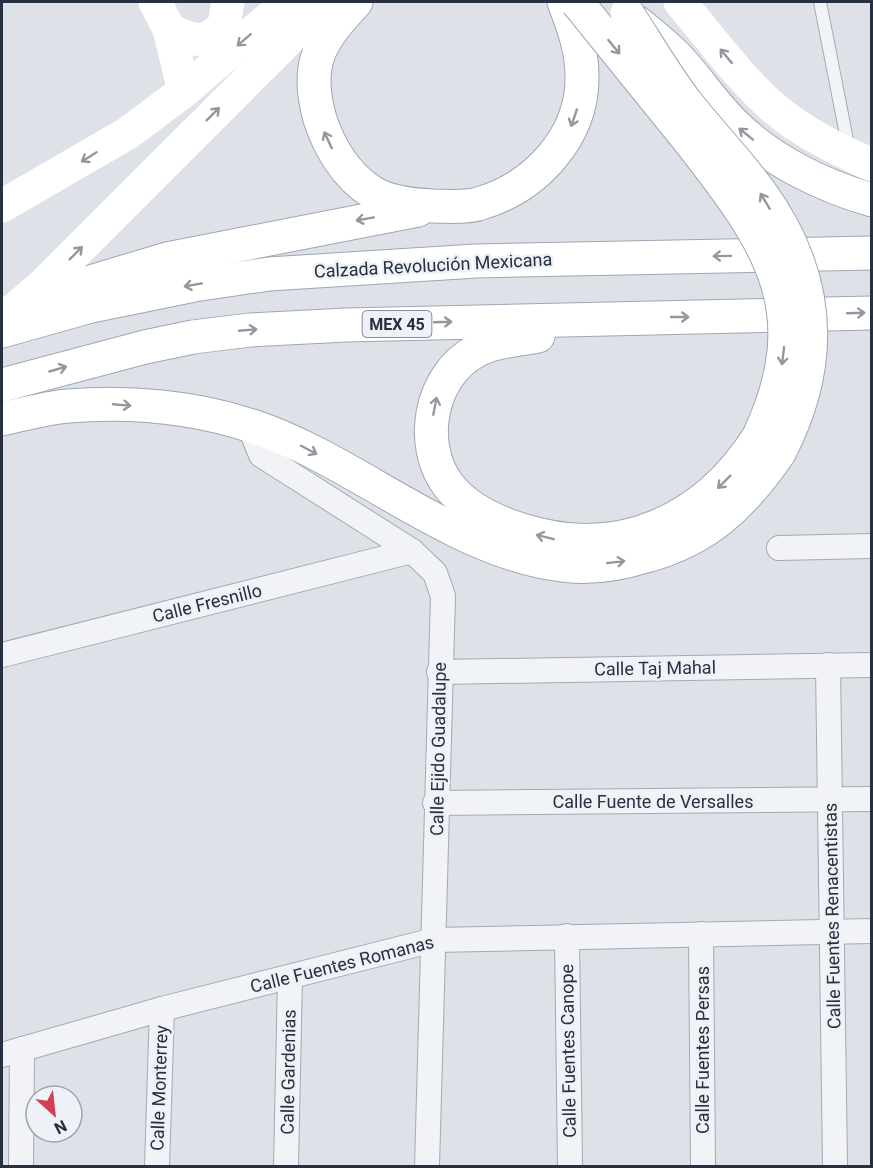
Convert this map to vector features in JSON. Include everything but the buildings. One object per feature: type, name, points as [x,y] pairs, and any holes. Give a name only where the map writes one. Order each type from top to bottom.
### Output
[{"type":"main road","points":[[162,15],[189,40],[207,38],[224,25],[228,2]]},
{"type":"main road","points":[[2,206],[128,133],[184,91],[288,2]]},
{"type":"main road","points":[[2,320],[44,284],[326,2]]},
{"type":"main road","points":[[356,2],[327,34],[317,55],[315,92],[327,140],[351,174],[372,192],[414,205],[443,206],[476,205],[517,188],[534,177],[556,151],[570,128],[580,96],[582,77],[578,40],[564,2]]},
{"type":"main road","points":[[577,2],[740,206],[766,250],[781,299],[786,330],[779,382],[771,410],[769,445]]},
{"type":"main road","points":[[680,2],[753,87],[776,110],[801,128],[861,160]]},
{"type":"main road","points":[[2,419],[65,406],[109,403],[211,413],[291,441],[477,541],[522,557],[561,565],[582,566],[630,561],[693,538],[723,519],[741,502],[769,445],[799,411],[810,358],[812,335],[804,279],[789,242],[761,193],[684,100],[623,7]]},
{"type":"main road","points":[[623,7],[675,56],[736,126],[761,147],[794,168],[854,195],[872,200]]},
{"type":"main road","points":[[162,15],[184,91]]},
{"type":"main road","points":[[2,309],[167,259],[443,206]]},
{"type":"main road","name":"Calzada Revolución Mexicana","points":[[2,331],[91,306],[194,285],[268,274],[476,261],[872,253]]},
{"type":"main road","name":"MEX 45","points":[[2,385],[145,347],[193,337],[250,330],[648,317],[872,313]]},
{"type":"main road","points":[[648,317],[493,344],[475,351],[457,364],[438,391],[433,419],[433,455],[448,485],[473,507],[506,525],[563,541],[615,538],[659,525],[706,500],[745,459],[769,445]]},
{"type":"street","name":"Calle Ejido Guadalupe","points":[[253,426],[254,438],[261,455],[412,551],[435,573],[443,596],[435,802],[434,940],[427,1167]]},
{"type":"street","points":[[779,548],[872,546]]},
{"type":"street","name":"Calle Fresnillo","points":[[2,655],[412,551]]},
{"type":"street","name":"Calle Taj Mahal","points":[[439,672],[872,664]]},
{"type":"street","name":"Calle Fuentes Renacentistas","points":[[828,665],[835,1167]]},
{"type":"street","name":"Calle Fuente de Versalles","points":[[435,802],[872,799]]},
{"type":"street","name":"Calle Fuentes Romanas","points":[[12,1052],[162,1009],[434,940],[872,931]]},
{"type":"street","name":"Calle Fuentes Persas","points":[[701,934],[703,1167]]},
{"type":"street","name":"Calle Fuentes Canope","points":[[567,936],[570,1167]]},
{"type":"street","name":"Calle Gardenias","points":[[286,1167],[290,977]]},
{"type":"street","name":"Calle Monterrey","points":[[157,1167],[162,1009]]},
{"type":"street","points":[[12,1052],[21,1167]]},
{"type":"lane","points":[[820,2],[861,160]]}]
